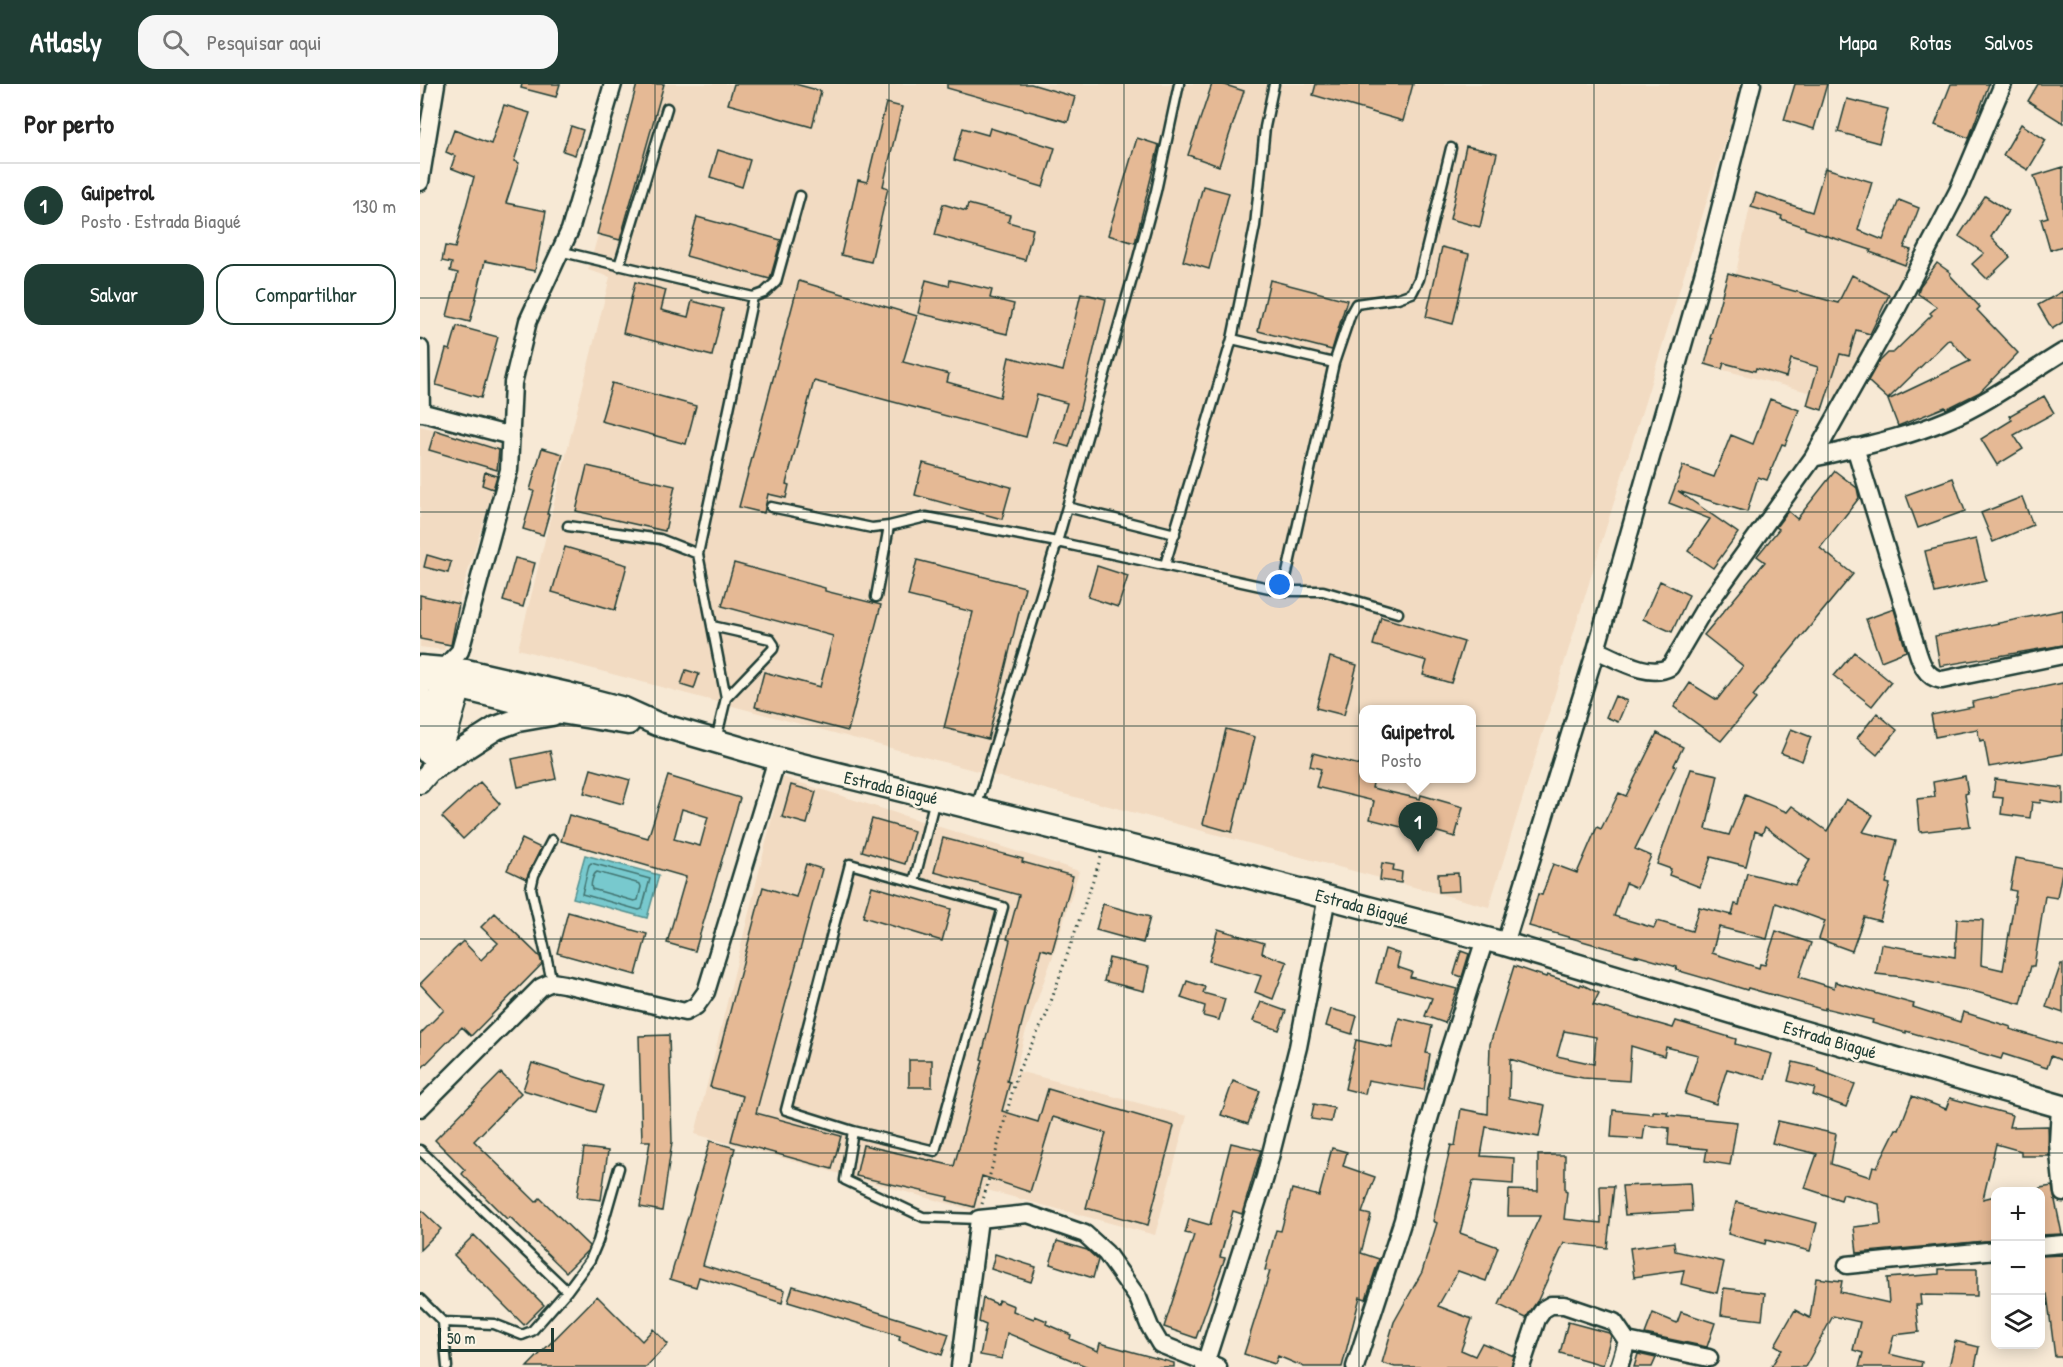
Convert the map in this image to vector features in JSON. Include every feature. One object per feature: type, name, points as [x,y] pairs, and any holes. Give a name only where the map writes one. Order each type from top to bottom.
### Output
[{"type":"main road","points":[[420,667],[448,674]]},
{"type":"main road","name":"Estrada Biagué","points":[[448,674],[561,712],[624,723],[657,724]]},
{"type":"main road","name":"Estrada Biagué","points":[[448,674],[624,709],[657,724],[777,759],[1495,941],[1764,1022],[2061,1107]]},
{"type":"main road","points":[[420,698],[426,721],[425,769]]},
{"type":"main road","points":[[425,769],[496,728],[518,720],[561,712]]},
{"type":"street","points":[[420,182],[436,84]]},
{"type":"street","points":[[425,769],[448,731],[448,674],[509,470],[513,383],[528,321],[570,230],[613,84]]},
{"type":"street","points":[[1355,1367],[1403,1220],[1448,1054],[1495,941],[1596,650],[1706,264],[1752,84]]},
{"type":"street","points":[[1596,650],[1652,672],[1670,667],[1703,610],[1813,458],[1895,312],[1958,191],[2003,84]]},
{"type":"street","points":[[420,348],[420,414],[511,436]]},
{"type":"street","points":[[1813,458],[1903,435],[1948,420],[2063,351]]},
{"type":"street","points":[[1855,447],[1913,637],[1928,675],[1942,681],[2063,655]]},
{"type":"street","points":[[420,1108],[541,987],[552,982],[685,1012],[696,1006],[706,992],[777,759]]},
{"type":"street","points":[[960,1367],[979,1219],[1028,1214],[1085,1234],[1106,1253],[1138,1298],[1160,1344],[1209,1365],[1225,1296],[1265,1177],[1298,1047],[1327,897]]},
{"type":"street","points":[[2061,1107],[2058,1143],[2063,1192]]},
{"type":"street","points":[[2045,1246],[2063,1244]]},
{"type":"street","points":[[1847,1265],[1991,1250]]},
{"type":"street","points":[[1521,1367],[1538,1319],[1544,1309],[1551,1305],[1564,1305],[1614,1322],[1627,1341],[1709,1358]]},
{"type":"street","points":[[1619,1367],[1627,1341]]},
{"type":"lane","points":[[976,808],[1057,542],[1156,191],[1179,84]]},
{"type":"lane","points":[[1165,565],[1232,339],[1255,226],[1265,127],[1274,84]]},
{"type":"lane","points":[[619,266],[667,108]]},
{"type":"lane","points":[[1283,591],[1334,363],[1351,313],[1356,304],[1398,298],[1412,293],[1419,279],[1451,148]]},
{"type":"lane","points":[[559,251],[753,297],[764,293],[776,282],[800,196]]},
{"type":"lane","points":[[716,742],[726,698],[698,554],[753,297]]},
{"type":"lane","points":[[1232,339],[1334,363]]},
{"type":"lane","points":[[771,507],[872,528],[926,517],[1057,542],[1283,591],[1323,591],[1398,613]]},
{"type":"lane","points":[[1067,507],[1175,534]]},
{"type":"lane","points":[[568,526],[660,539],[698,554]]},
{"type":"lane","points":[[876,597],[889,526]]},
{"type":"lane","points":[[712,626],[770,639],[774,645],[773,649],[726,698]]},
{"type":"lane","points":[[914,882],[935,798]]},
{"type":"lane","points":[[552,840],[534,876],[531,888],[552,982]]},
{"type":"lane","points":[[850,864],[914,882],[1003,907],[935,1151],[853,1131],[786,1110],[850,864]]},
{"type":"lane","points":[[853,1131],[845,1180],[922,1217],[979,1219]]},
{"type":"lane","points":[[420,1150],[567,1291]]},
{"type":"lane","points":[[443,1322],[494,1324],[522,1335],[532,1331],[590,1260],[598,1241],[619,1168]]},
{"type":"lane","points":[[420,1299],[443,1322],[447,1367]]},
{"type":"path","points":[[979,1219],[1018,1071],[1046,1016],[1107,841]]},
{"type":"shaded area","points":[[642,84],[1743,84],[1489,907],[518,649],[610,277],[588,270]]},
{"type":"shaded area","points":[[1753,192],[1910,261],[1835,399],[1716,368]]},
{"type":"shaded area","points":[[420,426],[506,447],[444,650],[420,647]]},
{"type":"shaded area","points":[[782,777],[1079,871],[1054,953],[1025,1034],[979,1212],[695,1134]]},
{"type":"shaded area","points":[[1018,1071],[1187,1116],[1155,1235],[987,1190]]},
{"type":"water","points":[[585,855],[659,875],[647,918],[573,898]]},
{"type":"building","points":[[522,84],[560,84],[556,97],[521,88]]},
{"type":"building","points":[[637,84],[664,84],[620,240],[597,234]]},
{"type":"building","points":[[734,84],[795,84],[821,91],[812,127],[728,104]]},
{"type":"building","points":[[947,84],[1031,84],[1075,97],[1068,122],[947,88]]},
{"type":"building","points":[[1212,84],[1222,84],[1244,91],[1219,166],[1188,155]]},
{"type":"building","points":[[1316,84],[1413,84],[1403,121],[1313,95]]},
{"type":"building","points":[[1795,84],[1827,84],[1814,129],[1784,120]]},
{"type":"building","points":[[1951,84],[1989,84],[1969,138],[1935,125]]},
{"type":"building","points":[[2038,84],[2063,84],[2063,123],[2028,101]]},
{"type":"building","points":[[1847,99],[1888,109],[1879,143],[1838,132]]},
{"type":"building","points":[[886,103],[902,107],[883,186],[888,188],[871,262],[841,255],[858,180],[867,182]]},
{"type":"building","points":[[504,105],[530,113],[514,161],[519,163],[506,203],[546,211],[535,271],[485,261],[470,322],[447,316],[458,273],[450,271],[452,263],[442,261],[445,246],[455,248],[474,177],[451,168],[455,156],[446,152],[454,130],[491,144]]},
{"type":"building","points":[[2021,124],[2046,140],[2028,170],[2003,155]]},
{"type":"building","points":[[571,126],[583,130],[575,155],[563,151]]},
{"type":"building","points":[[963,128],[988,135],[990,128],[1055,148],[1043,187],[954,160]]},
{"type":"building","points":[[1137,138],[1159,145],[1135,243],[1108,235]]},
{"type":"building","points":[[1466,146],[1497,153],[1480,227],[1450,219]]},
{"type":"building","points":[[718,150],[750,160],[742,187],[710,177]]},
{"type":"building","points":[[2063,167],[2063,246],[2050,250],[2041,219],[2048,217],[2034,176]]},
{"type":"building","points":[[1825,168],[1872,182],[1858,230],[1883,240],[1899,200],[1919,208],[1904,248],[1911,250],[1905,265],[1870,252],[1871,250],[1805,229],[1805,227],[1781,219],[1782,216],[1751,207],[1756,193],[1812,212]]},
{"type":"building","points":[[1203,186],[1229,193],[1209,269],[1183,261]]},
{"type":"building","points":[[1985,196],[2008,211],[1991,237],[2010,257],[1987,279],[1972,264],[1984,253],[1959,236]]},
{"type":"building","points":[[943,204],[966,211],[968,204],[1010,215],[1008,222],[1033,229],[1025,260],[935,235]]},
{"type":"building","points":[[697,217],[781,240],[770,279],[686,256]]},
{"type":"building","points":[[1442,247],[1469,254],[1453,324],[1426,317]]},
{"type":"building","points":[[1937,263],[1951,273],[1950,275],[1980,307],[1977,310],[2018,353],[1980,392],[1946,409],[1945,407],[1898,426],[1888,400],[1970,361],[1949,339],[1888,399],[1868,381],[1878,363],[1888,353],[1893,353],[1932,315],[1930,313],[1937,307],[1918,294],[1920,286]]},
{"type":"building","points":[[1728,273],[1838,303],[1852,275],[1889,295],[1870,334],[1856,330],[1849,356],[1840,354],[1822,410],[1807,405],[1818,367],[1791,359],[1786,377],[1756,368],[1755,371],[1724,363],[1722,369],[1705,364]]},
{"type":"building","points":[[926,280],[949,286],[950,280],[992,290],[990,298],[1014,304],[1007,334],[918,313]]},
{"type":"building","points":[[1270,280],[1347,300],[1332,350],[1258,331]]},
{"type":"building","points":[[799,281],[917,316],[903,362],[949,374],[947,382],[1000,397],[1009,357],[1063,371],[1081,293],[1106,299],[1069,447],[1055,443],[1067,403],[1037,395],[1026,437],[814,381],[786,484],[789,485],[786,498],[768,494],[764,513],[739,507]]},
{"type":"building","points":[[635,282],[666,290],[661,310],[688,317],[692,301],[723,309],[712,356],[623,333]]},
{"type":"building","points":[[2063,291],[2063,322],[2052,329],[2038,305]]},
{"type":"building","points":[[457,326],[498,337],[481,398],[436,385],[446,349],[450,350]]},
{"type":"building","points":[[612,383],[696,406],[686,444],[601,421]]},
{"type":"building","points":[[2044,396],[2054,413],[2014,435],[2023,449],[1997,465],[1981,439],[2012,420],[2009,416]]},
{"type":"building","points":[[1770,399],[1799,410],[1785,445],[1782,444],[1767,480],[1758,477],[1747,512],[1678,491],[1738,533],[1713,568],[1688,551],[1710,519],[1669,503],[1683,466],[1714,477],[1731,435],[1753,444]]},
{"type":"building","points":[[435,430],[499,450],[497,470],[429,450]]},
{"type":"building","points":[[542,448],[563,454],[543,535],[523,529],[534,491],[530,490]]},
{"type":"building","points":[[923,463],[1011,487],[1002,519],[915,495]]},
{"type":"building","points":[[587,466],[675,486],[665,531],[576,511]]},
{"type":"building","points":[[1835,471],[1857,488],[1859,498],[1820,548],[1853,574],[1753,696],[1756,699],[1721,741],[1674,707],[1690,683],[1717,700],[1743,666],[1704,635],[1765,562],[1757,556],[1779,529],[1776,527],[1788,511],[1797,519]]},
{"type":"building","points":[[485,472],[497,476],[493,489],[482,485]]},
{"type":"building","points":[[1953,478],[1965,511],[1918,528],[1906,495]]},
{"type":"building","points":[[2022,497],[2033,525],[1993,542],[1981,513]]},
{"type":"building","points":[[1976,539],[1986,581],[1935,593],[1925,551]]},
{"type":"building","points":[[565,547],[627,565],[615,610],[552,592]]},
{"type":"building","points":[[427,555],[451,562],[448,573],[424,567]]},
{"type":"building","points":[[515,558],[535,563],[523,607],[503,601]]},
{"type":"building","points":[[917,560],[1025,587],[988,739],[944,728],[973,612],[908,596]]},
{"type":"building","points":[[734,563],[825,588],[825,591],[881,605],[848,731],[755,707],[764,672],[820,687],[833,636],[722,606]]},
{"type":"building","points":[[1097,566],[1128,576],[1118,607],[1088,597]]},
{"type":"building","points":[[1660,581],[1689,595],[1672,632],[1643,619]]},
{"type":"building","points":[[420,595],[459,604],[451,645],[420,639]]},
{"type":"building","points":[[1894,609],[1906,651],[1881,661],[1866,619]]},
{"type":"building","points":[[2063,610],[2063,645],[1940,666],[1935,636]]},
{"type":"building","points":[[1381,617],[1464,642],[1451,683],[1423,675],[1427,661],[1373,645]]},
{"type":"building","points":[[1854,652],[1891,682],[1872,706],[1834,676]]},
{"type":"building","points":[[1330,657],[1357,665],[1344,715],[1316,708]]},
{"type":"building","points":[[686,670],[699,674],[694,689],[681,685]]},
{"type":"building","points":[[2063,683],[2063,754],[1989,767],[1984,740],[1980,741],[1977,729],[1935,737],[1931,715],[1973,707],[1972,702]]},
{"type":"building","points":[[1615,696],[1627,701],[1618,722],[1606,717]]},
{"type":"building","points":[[1877,713],[1897,730],[1877,755],[1857,738]]},
{"type":"building","points":[[1226,729],[1255,737],[1232,832],[1203,824]]},
{"type":"building","points":[[1791,729],[1811,737],[1802,761],[1781,753]]},
{"type":"building","points":[[1657,733],[1683,747],[1635,849],[1651,856],[1637,888],[1626,883],[1614,916],[1654,928],[1657,921],[1692,931],[1699,907],[1732,915],[1735,904],[1739,905],[1747,873],[1795,885],[1810,860],[1765,827],[1762,834],[1755,831],[1746,866],[1711,857],[1700,887],[1669,875],[1671,869],[1657,864],[1691,769],[1718,775],[1706,829],[1729,835],[1745,795],[1787,812],[1792,806],[1827,831],[1846,799],[1873,815],[1863,832],[1897,840],[1886,883],[1890,884],[1880,921],[1864,917],[1852,951],[1819,939],[1825,921],[1776,903],[1767,939],[1719,927],[1712,953],[1759,968],[1760,964],[1765,965],[1776,931],[1811,943],[1799,977],[1834,988],[1835,982],[1914,1004],[1913,1007],[1960,1022],[1963,1012],[2011,1027],[2010,1029],[2063,1045],[2063,1061],[2051,1056],[2047,1068],[2003,1054],[2001,1059],[1872,1023],[1873,1020],[1825,1008],[1825,1010],[1748,988],[1747,990],[1676,970],[1677,967],[1529,926],[1538,894],[1542,895],[1553,864],[1577,873],[1597,827],[1601,829],[1619,793],[1626,796]]},
{"type":"building","points":[[550,751],[556,779],[518,787],[512,759]]},
{"type":"building","points":[[1313,753],[1359,765],[1359,783],[1373,783],[1372,788],[1420,799],[1421,795],[1463,807],[1455,837],[1410,824],[1409,829],[1370,819],[1374,801],[1316,787],[1321,769],[1310,766]]},
{"type":"building","points":[[591,769],[630,780],[623,804],[584,793]]},
{"type":"building","points":[[668,776],[740,798],[695,951],[667,943],[686,877],[561,841],[569,815],[648,838]],"holes":[[[682,809],[708,817],[700,846],[674,839]]]},
{"type":"building","points":[[1965,776],[1970,826],[1920,832],[1917,799],[1935,797],[1933,782]]},
{"type":"building","points":[[1995,779],[2063,788],[2063,804],[2041,800],[2040,803],[2032,802],[2030,818],[2001,814],[2003,798],[1993,797]]},
{"type":"building","points":[[480,782],[500,804],[463,839],[442,817]]},
{"type":"building","points":[[791,785],[816,792],[807,824],[782,817]]},
{"type":"building","points":[[872,819],[914,831],[905,864],[862,851]]},
{"type":"building","points":[[943,838],[1023,859],[1022,862],[1073,876],[1052,952],[1041,949],[1007,1081],[1010,1082],[1002,1111],[1038,1122],[1048,1089],[1174,1126],[1148,1225],[1086,1208],[1106,1133],[1053,1117],[1030,1192],[982,1176],[974,1207],[947,1200],[948,1197],[856,1176],[863,1145],[954,1166],[983,1060],[981,1059],[1010,940],[1007,939],[1019,895],[934,872]]},
{"type":"building","points":[[522,839],[541,848],[526,879],[507,870]]},
{"type":"building","points":[[2016,858],[2063,867],[2057,898],[2045,896],[2034,966],[2031,966],[2021,1004],[1904,977],[1876,974],[1881,944],[1955,957],[1957,919],[1983,920],[1981,965],[2003,970],[2016,891],[2010,890]]},
{"type":"building","points":[[1382,863],[1394,865],[1393,870],[1402,872],[1401,883],[1380,880]]},
{"type":"building","points":[[806,864],[822,869],[756,1113],[841,1136],[832,1169],[731,1141],[743,1096],[710,1087],[763,887],[796,897]]},
{"type":"building","points":[[1458,873],[1459,891],[1439,892],[1438,874]]},
{"type":"building","points":[[872,886],[951,909],[942,941],[863,917]]},
{"type":"building","points":[[1103,904],[1150,917],[1143,943],[1096,930]]},
{"type":"building","points":[[568,912],[647,934],[636,975],[557,953]]},
{"type":"building","points":[[495,913],[540,957],[542,964],[471,1036],[462,1027],[420,1070],[420,1034],[444,1010],[420,984],[463,941],[481,960],[498,943],[481,927]]},
{"type":"building","points":[[1218,929],[1264,943],[1262,953],[1287,962],[1273,999],[1255,992],[1261,976],[1209,961]]},
{"type":"building","points":[[1385,949],[1400,954],[1397,967],[1412,972],[1410,977],[1457,989],[1445,1023],[1425,1016],[1432,998],[1376,983]]},
{"type":"building","points":[[1461,951],[1469,954],[1462,977],[1454,974]]},
{"type":"building","points":[[1109,958],[1149,967],[1144,991],[1104,981]]},
{"type":"building","points":[[2061,964],[2063,964],[2063,1013],[2046,1007]]},
{"type":"building","points":[[1514,966],[1546,977],[1547,975],[1580,986],[1581,984],[1599,993],[1593,1005],[1673,1028],[1676,1021],[1736,1039],[1735,1044],[1772,1054],[1765,1079],[1727,1069],[1716,1104],[1685,1094],[1698,1055],[1666,1047],[1664,1056],[1631,1046],[1629,1081],[1583,1078],[1552,1072],[1510,1059],[1509,1098],[1545,1105],[1539,1137],[1486,1127],[1481,1156],[1514,1158],[1513,1184],[1473,1181],[1460,1233],[1498,1247],[1486,1281],[1458,1271],[1438,1306],[1472,1319],[1461,1350],[1475,1356],[1482,1343],[1514,1356],[1511,1367],[1395,1367],[1382,1363],[1394,1322],[1422,1272],[1437,1223],[1433,1221],[1451,1145],[1455,1146],[1461,1109],[1488,1114],[1490,1044]],"holes":[[[1564,1031],[1596,1037],[1594,1064],[1557,1056]]]},
{"type":"building","points":[[1187,981],[1205,987],[1203,993],[1225,999],[1219,1020],[1203,1016],[1205,1006],[1181,998]]},
{"type":"building","points":[[1261,1002],[1286,1011],[1279,1030],[1253,1021]]},
{"type":"building","points":[[1331,1009],[1357,1016],[1352,1034],[1326,1026]]},
{"type":"building","points":[[1399,1018],[1432,1026],[1426,1053],[1430,1054],[1424,1090],[1368,1080],[1365,1094],[1345,1089],[1356,1040],[1392,1048]]},
{"type":"building","points":[[669,1035],[672,1142],[662,1211],[640,1207],[650,1141],[642,1141],[639,1036]]},
{"type":"building","points":[[909,1060],[932,1060],[932,1087],[909,1087]]},
{"type":"building","points":[[1793,1062],[1818,1068],[1818,1070],[1855,1084],[1846,1107],[1813,1095],[1815,1088],[1788,1081]]},
{"type":"building","points":[[532,1063],[604,1086],[596,1112],[523,1090]]},
{"type":"building","points":[[501,1073],[521,1093],[474,1141],[536,1202],[540,1198],[589,1246],[587,1251],[566,1272],[510,1217],[507,1219],[462,1174],[465,1170],[435,1140]]},
{"type":"building","points":[[1233,1081],[1260,1091],[1248,1124],[1221,1115]]},
{"type":"building","points":[[1912,1096],[1946,1109],[1950,1098],[2012,1115],[2009,1127],[2048,1126],[2049,1156],[2021,1156],[2021,1151],[1996,1144],[1983,1199],[1991,1197],[1991,1240],[1857,1253],[1854,1227],[1881,1224],[1879,1204],[1843,1194],[1841,1200],[1805,1188],[1817,1154],[1772,1143],[1778,1121],[1836,1134],[1831,1164],[1870,1177],[1873,1166],[1877,1167],[1896,1129],[1899,1130]]},
{"type":"building","points":[[1314,1104],[1334,1108],[1331,1122],[1311,1119]]},
{"type":"building","points":[[1613,1110],[1653,1114],[1653,1111],[1668,1112],[1667,1115],[1737,1122],[1730,1165],[1705,1161],[1707,1149],[1668,1145],[1669,1128],[1645,1125],[1643,1139],[1611,1137]]},
{"type":"building","points":[[710,1141],[735,1148],[703,1265],[785,1290],[782,1303],[699,1277],[696,1287],[670,1279]]},
{"type":"building","points":[[1231,1143],[1261,1150],[1242,1214],[1233,1211],[1220,1257],[1225,1258],[1196,1338],[1164,1327],[1194,1235],[1185,1233],[1189,1219],[1210,1225]]},
{"type":"building","points":[[584,1148],[608,1151],[601,1200],[577,1197]]},
{"type":"building","points":[[1332,1148],[1347,1152],[1343,1166],[1375,1177],[1362,1213],[1371,1215],[1361,1253],[1379,1259],[1366,1299],[1360,1297],[1342,1367],[1304,1367],[1278,1356],[1275,1364],[1244,1354],[1270,1271],[1265,1270],[1276,1230],[1281,1231],[1292,1189],[1319,1196]]},
{"type":"building","points":[[1538,1155],[1565,1155],[1565,1191],[1567,1192],[1564,1219],[1601,1223],[1600,1186],[1614,1186],[1607,1248],[1564,1243],[1538,1300],[1526,1318],[1499,1305],[1540,1216],[1508,1216],[1509,1190],[1538,1191]]},
{"type":"building","points":[[1690,1183],[1692,1211],[1625,1215],[1622,1186]]},
{"type":"building","points":[[2052,1186],[2062,1234],[2045,1235],[2045,1187]]},
{"type":"building","points":[[1736,1202],[1817,1223],[1810,1251],[1766,1240],[1765,1244],[1728,1234]]},
{"type":"building","points":[[420,1209],[441,1229],[420,1250]]},
{"type":"building","points":[[474,1235],[544,1305],[524,1325],[454,1255]]},
{"type":"building","points":[[1057,1241],[1087,1250],[1098,1260],[1093,1278],[1050,1264]]},
{"type":"building","points":[[1674,1242],[1675,1251],[1724,1262],[1717,1293],[1681,1284],[1684,1270],[1634,1277],[1630,1248]]},
{"type":"building","points":[[995,1254],[1036,1267],[1031,1282],[991,1269]]},
{"type":"building","points":[[2063,1255],[2063,1357],[2055,1357],[2047,1294],[2045,1294],[2045,1256]]},
{"type":"building","points":[[1939,1269],[1977,1269],[1977,1296],[1920,1295],[1921,1305],[1916,1305],[1919,1332],[1894,1335],[1889,1354],[1922,1362],[1921,1367],[1859,1367],[1863,1353],[1853,1350],[1860,1322],[1833,1316],[1805,1367],[1771,1367],[1782,1349],[1775,1345],[1795,1310],[1810,1318],[1816,1278],[1842,1281],[1840,1292],[1889,1303],[1887,1278],[1939,1274]]},
{"type":"building","points":[[793,1286],[949,1334],[942,1355],[899,1340],[900,1336],[788,1302]]},
{"type":"building","points":[[1724,1288],[1765,1293],[1762,1320],[1721,1315]]},
{"type":"building","points":[[597,1296],[642,1341],[653,1329],[668,1344],[646,1367],[527,1367]]},
{"type":"building","points":[[983,1298],[997,1304],[999,1300],[1014,1306],[1013,1311],[1047,1321],[1046,1324],[1071,1335],[1070,1339],[1098,1351],[1100,1343],[1174,1363],[1174,1367],[1088,1367],[1007,1333],[1002,1359],[980,1355],[986,1325],[979,1322]]},
{"type":"building","points":[[1681,1312],[1715,1323],[1707,1347],[1645,1334],[1653,1313],[1677,1323]]},
{"type":"building","points":[[1568,1322],[1609,1333],[1611,1336],[1603,1365],[1560,1353]]},
{"type":"building","points":[[1955,1341],[1979,1347],[1975,1367],[1949,1367]]},
{"type":"building","points":[[1638,1354],[1656,1358],[1652,1367],[1634,1367]]},
{"type":"place","name":"Guipetrol","points":[[1418,852]]}]
